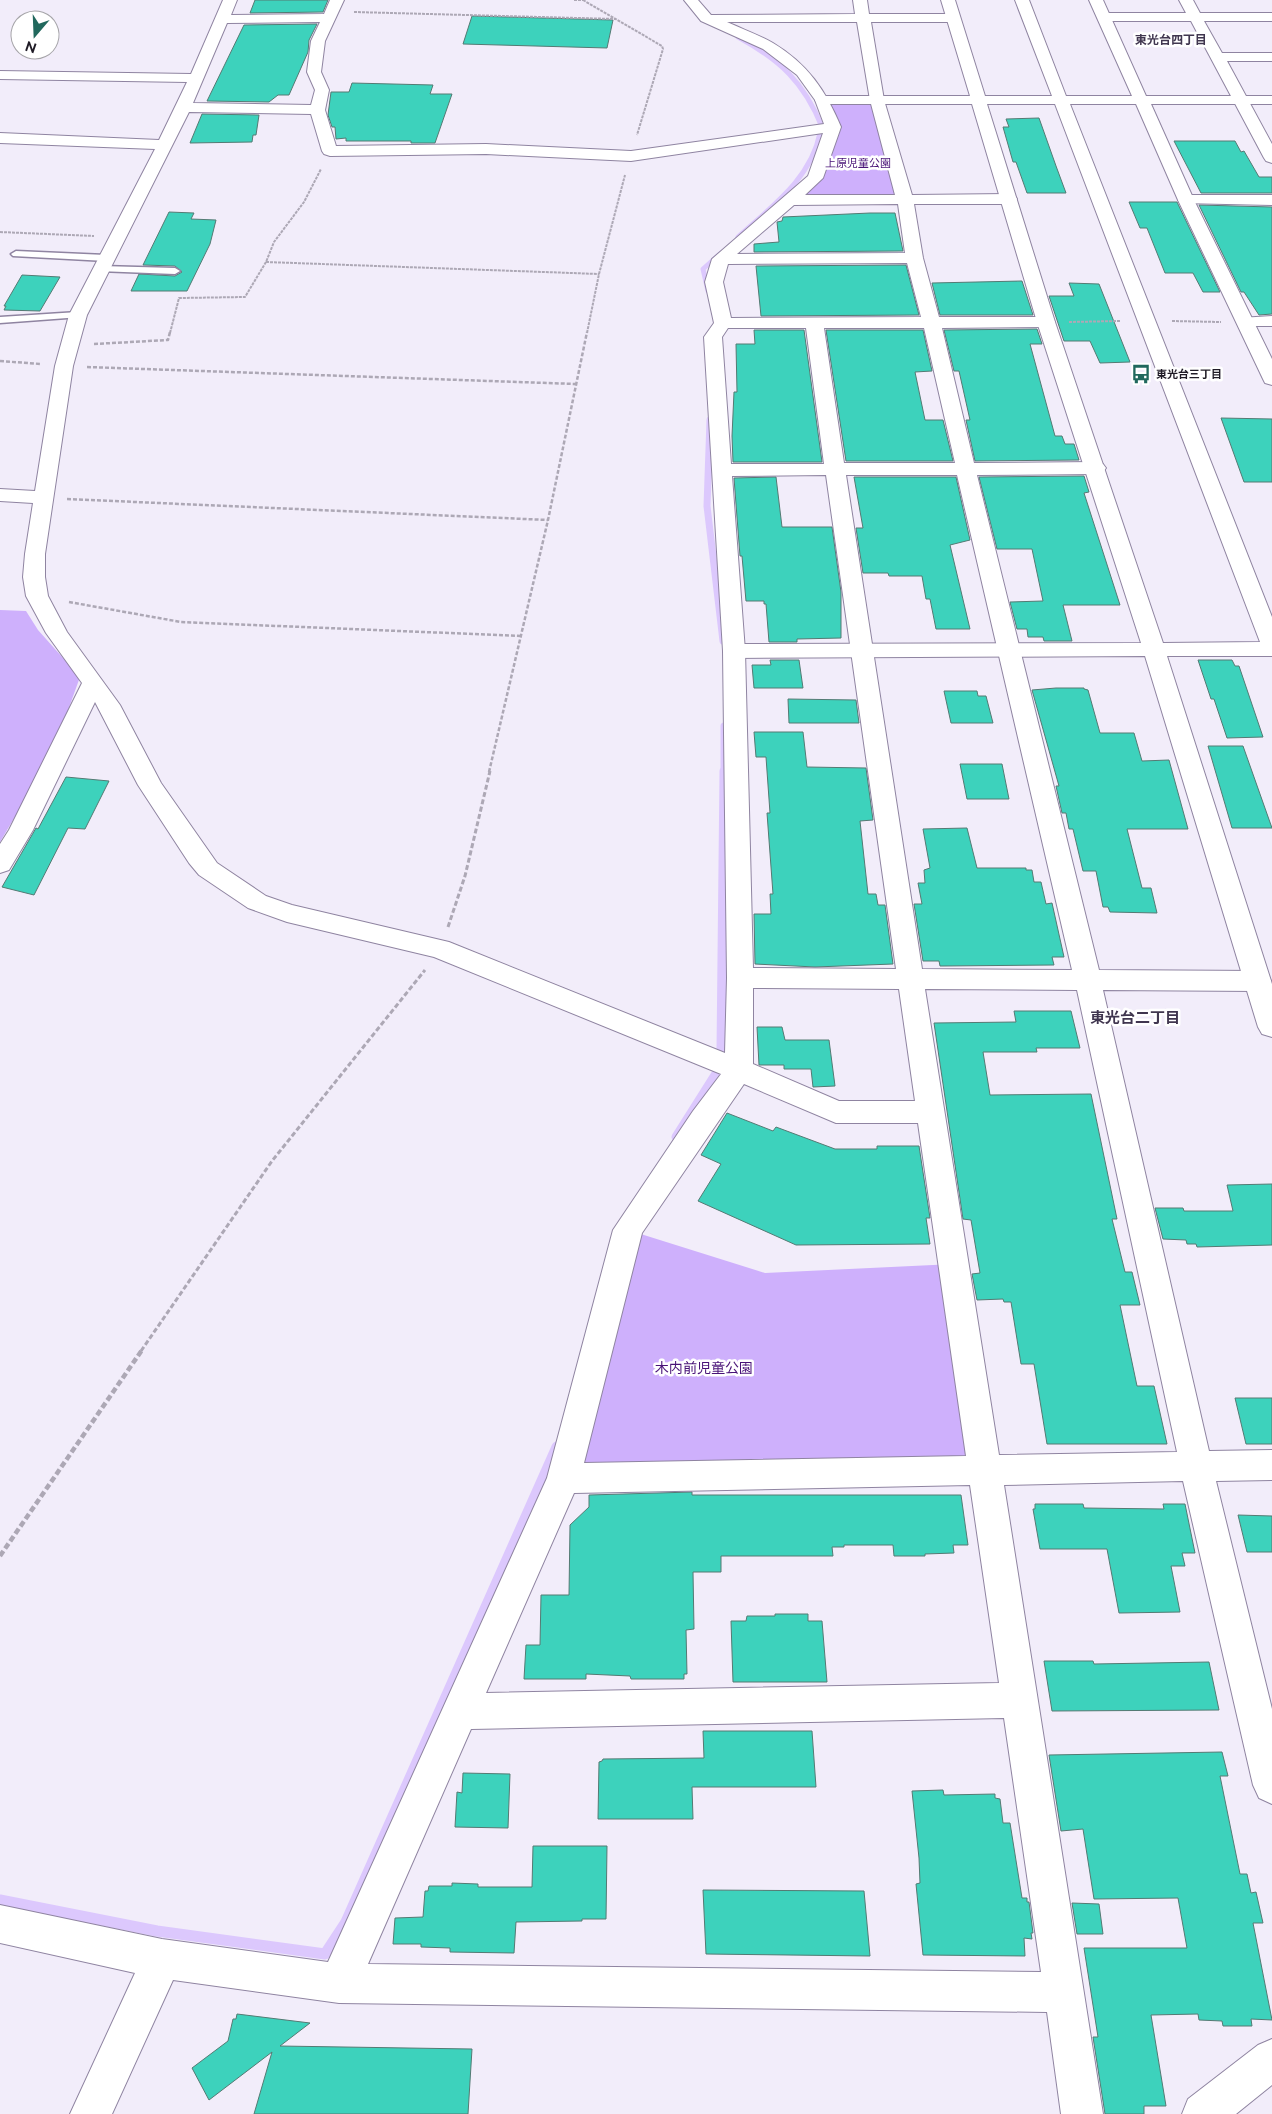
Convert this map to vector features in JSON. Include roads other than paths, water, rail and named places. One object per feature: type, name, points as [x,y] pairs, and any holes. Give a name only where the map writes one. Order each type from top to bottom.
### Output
[{"type":"street","points":[[339,1983],[564,1478],[628,1230],[703,1119],[739,1070],[740,978],[734,651],[713,337],[723,323],[714,282],[721,259],[815,178],[833,127],[822,100],[802,72],[768,46],[706,18],[691,0]]},
{"type":"street","points":[[768,0],[770,18]]},
{"type":"street","points":[[860,0],[877,100],[905,200],[914,258],[932,323],[1088,981],[1196,1465],[1272,1785]]},
{"type":"street","points":[[734,651],[1272,647],[1022,0]]},
{"type":"street","points":[[1096,0],[1186,200],[1272,379]]},
{"type":"street","points":[[1186,0],[1241,100],[1267,141],[1272,158]]},
{"type":"street","points":[[833,127],[631,156],[486,149],[330,151],[317,110],[322,90],[314,72],[318,41],[333,10],[226,9],[184,107],[78,315],[64,366],[34,554],[34,578],[37,596],[57,633],[109,705],[150,785],[208,869],[257,902],[287,912],[440,949],[739,1070],[836,1112],[931,1112]]},
{"type":"street","points":[[706,18],[863,18],[950,9],[1046,322],[1096,468],[1272,1027]]},
{"type":"street","points":[[1104,17],[1272,17]]},
{"type":"street","points":[[1219,57],[1272,57]]},
{"type":"street","points":[[0,75],[195,78]]},
{"type":"street","points":[[822,100],[1272,100]]},
{"type":"street","points":[[184,107],[317,110]]},
{"type":"street","points":[[0,138],[165,145]]},
{"type":"street","points":[[791,200],[1009,199]]},
{"type":"street","points":[[1186,200],[1272,200]]},
{"type":"street","points":[[721,259],[914,258]]},
{"type":"street","points":[[1246,322],[1272,321]]},
{"type":"street","points":[[814,322],[861,651],[1082,2114]]},
{"type":"street","points":[[723,323],[1046,322]]},
{"type":"street","points":[[721,470],[1096,468]]},
{"type":"street","points":[[0,495],[44,498]]},
{"type":"street","points":[[0,864],[21,830],[93,683]]},
{"type":"street","points":[[740,978],[1258,981]]},
{"type":"street","points":[[564,1478],[985,1472],[1196,1465],[1272,1465]]},
{"type":"street","points":[[460,1710],[1020,1700]]},
{"type":"street","points":[[0,1924],[162,1959],[339,1983],[1064,1992]]},
{"type":"street","points":[[91,2114],[162,1959]]},
{"type":"street","points":[[1203,2114],[1272,2059]]},
{"type":"lane","points":[[16,254],[175,271]]},
{"type":"lane","points":[[0,320],[78,315]]},
{"type":"waterway","points":[[738,37],[766,54],[789,74],[807,97],[822,127]]},
{"type":"waterway","points":[[738,237],[776,203],[799,178],[808,164],[820,133]]},
{"type":"waterway","points":[[708,291],[703,269],[720,254]]},
{"type":"waterway","points":[[710,420],[707,506],[723,641]]},
{"type":"waterway","points":[[724,726],[724,771]]},
{"type":"waterway","points":[[721,1051],[724,771]]},
{"type":"waterway","points":[[676,1137],[717,1072]]},
{"type":"waterway","points":[[0,1900],[157,1931],[325,1954],[346,1922],[557,1447]]},
{"type":"place","name":"東光台三丁目","points":[[1141,374]]},
{"type":"district","name":"東光台四丁目","points":[[1171,40]]},
{"type":"district","name":"東光台二丁目","points":[[1135,1018]]},
{"type":"park label","name":"上原児童公園","points":[[858,163]]},
{"type":"park label","name":"木内前児童公園","points":[[704,1368]]}]
